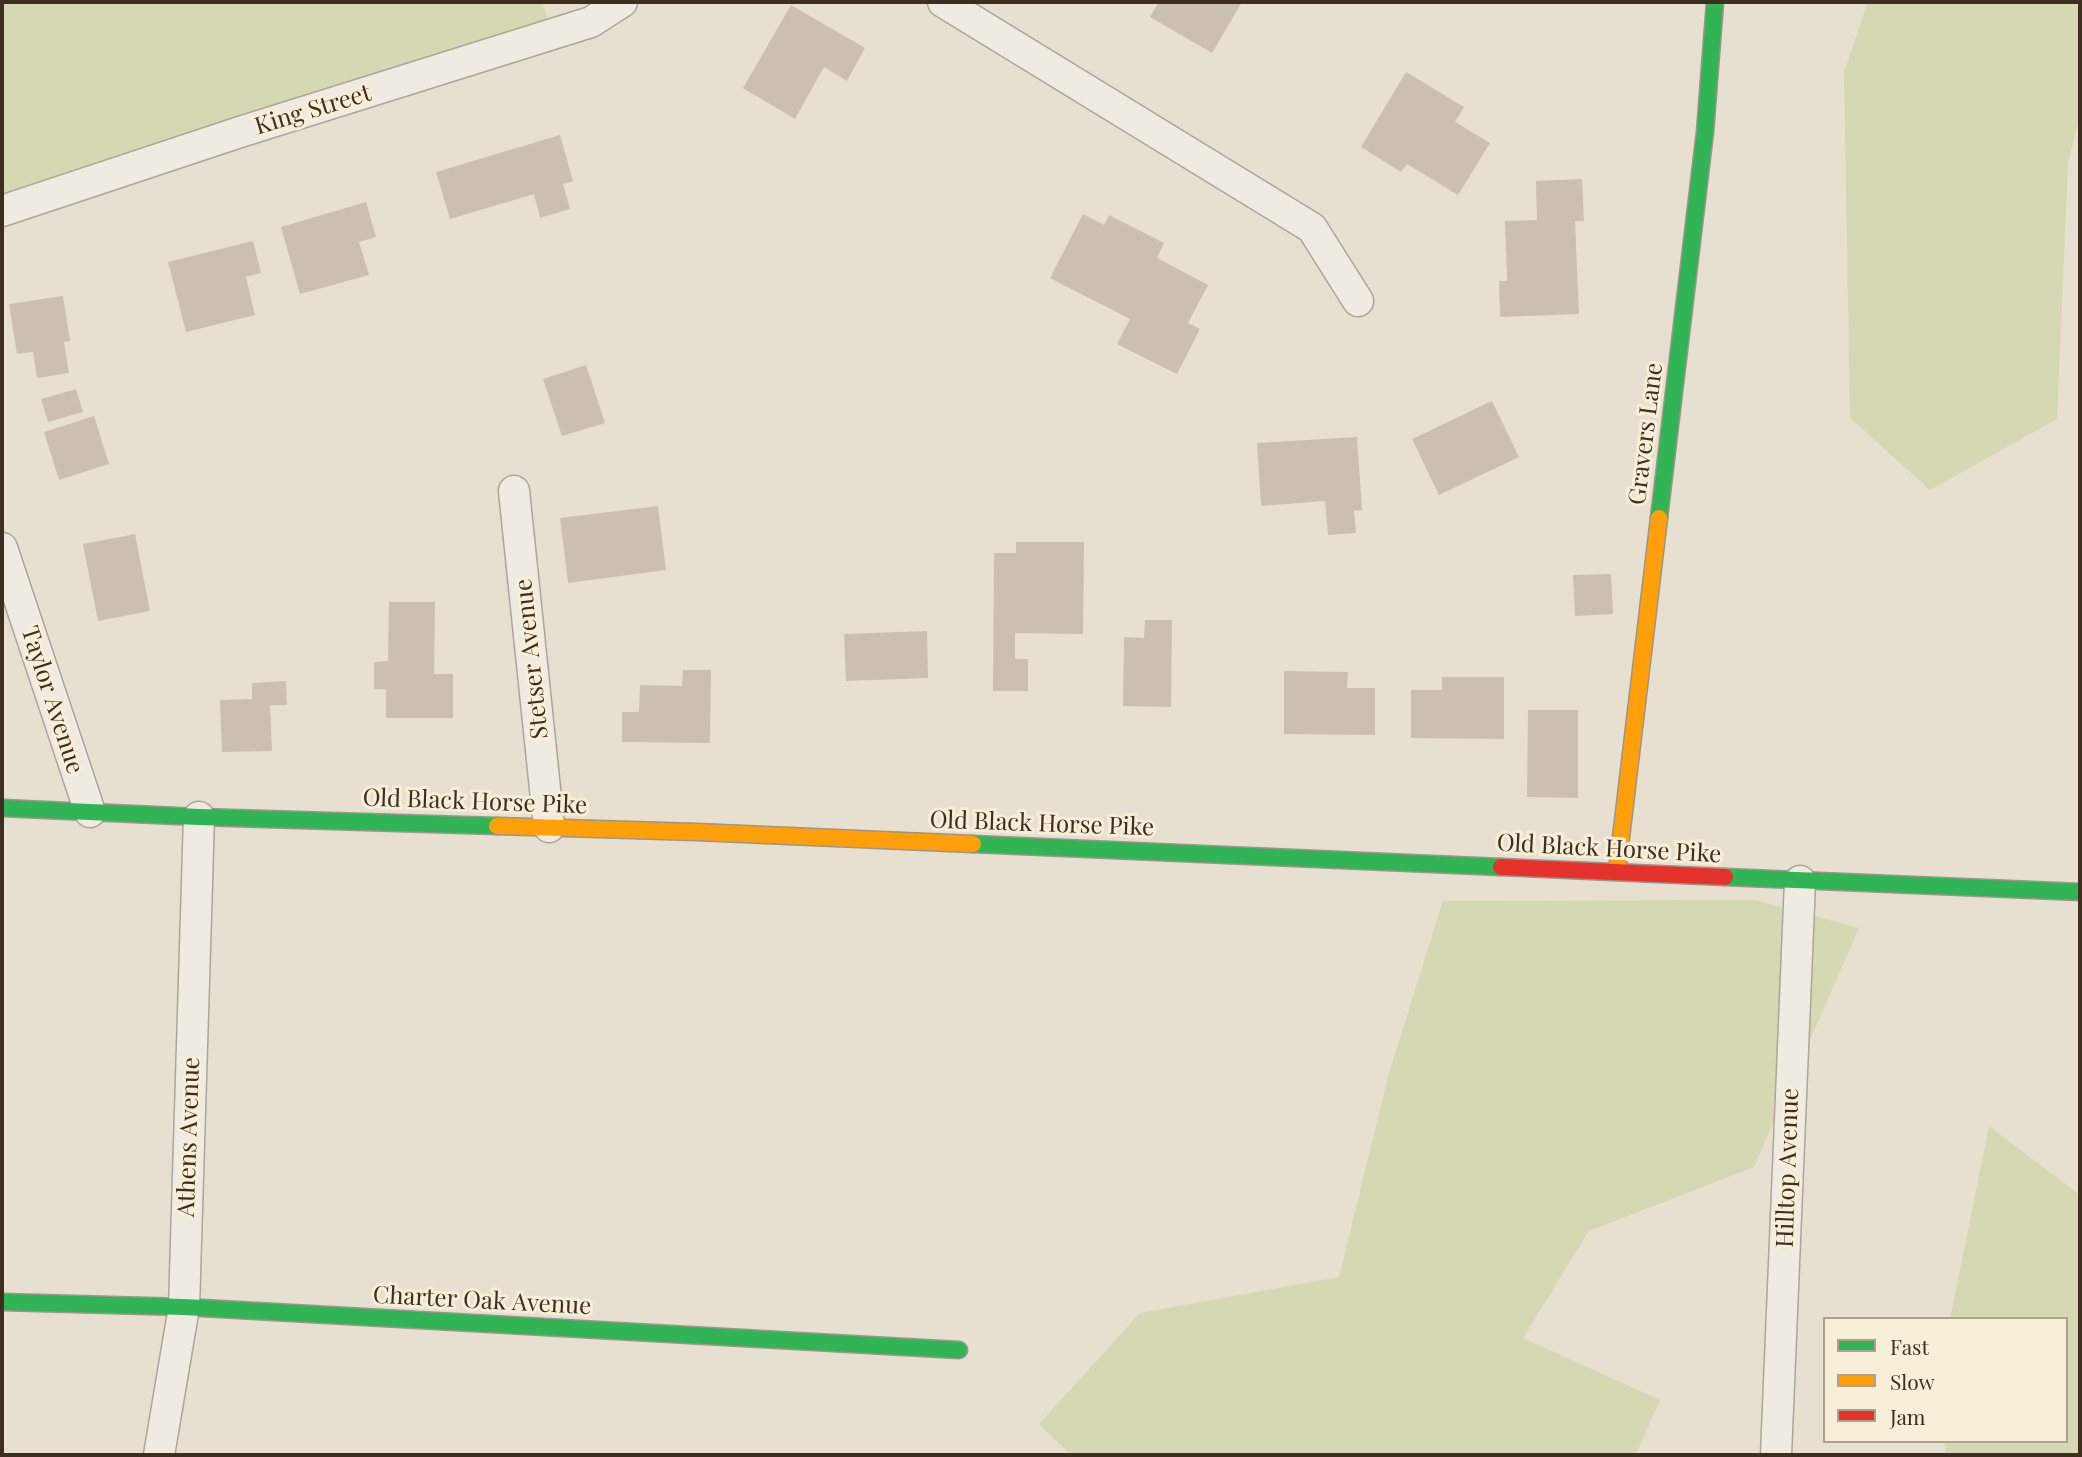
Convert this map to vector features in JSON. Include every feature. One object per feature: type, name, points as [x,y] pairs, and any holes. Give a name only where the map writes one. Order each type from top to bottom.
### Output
[{"type":"street","name":"King Street","points":[[2,211],[240,132],[591,22],[622,2]]},
{"type":"street","points":[[943,2],[1312,228],[1359,301]]},
{"type":"street","name":"Gravers Lane","points":[[1617,872],[1705,132],[1715,2]]},
{"type":"street","name":"Stetser Avenue","points":[[514,491],[549,827]]},
{"type":"street","name":"Taylor Avenue","points":[[2,548],[90,812]]},
{"type":"street","name":"Old Black Horse Pike","points":[[2,808],[199,817],[549,827],[2080,892]]},
{"type":"street","name":"Athens Avenue","points":[[159,1455],[184,1307],[199,817]]},
{"type":"street","name":"Hilltop Avenue","points":[[1776,1455],[1800,881]]},
{"type":"street","name":"Charter Oak Avenue","points":[[2,1302],[184,1307],[960,1350]]},
{"type":"green space","points":[[2,2],[542,2],[553,34],[2,213]]},
{"type":"green space","points":[[1868,2],[2080,2],[2080,115],[2068,163],[2057,419],[1930,490],[1850,418],[1844,72]]},
{"type":"green space","points":[[1755,900],[1859,928],[1754,1167],[1589,1231],[1523,1338],[1660,1400],[1636,1455],[1071,1455],[1039,1424],[1140,1313],[1339,1277],[1389,1073],[1443,901]]},
{"type":"green space","points":[[1989,1126],[2080,1195],[2080,1455],[1946,1455],[1944,1443],[2068,1443],[2068,1317],[1950,1317]]},
{"type":"building","points":[[1159,2],[1242,2],[1212,53],[1150,17]]},
{"type":"building","points":[[791,5],[865,48],[847,81],[824,67],[795,119],[743,88]]},
{"type":"building","points":[[1406,72],[1464,107],[1455,122],[1490,143],[1458,195],[1407,164],[1401,172],[1361,147]]},
{"type":"building","points":[[560,135],[573,181],[563,184],[570,209],[540,218],[534,194],[450,219],[436,172]]},
{"type":"building","points":[[1582,179],[1584,221],[1575,221],[1579,314],[1500,317],[1499,281],[1507,281],[1505,221],[1537,220],[1536,181]]},
{"type":"building","points":[[366,202],[376,237],[359,242],[369,275],[300,294],[281,227]]},
{"type":"building","points":[[1083,214],[1104,225],[1109,215],[1164,243],[1157,258],[1208,285],[1188,323],[1200,329],[1177,374],[1117,344],[1130,319],[1050,278]]},
{"type":"building","points":[[253,241],[261,273],[246,277],[255,315],[186,332],[168,262]]},
{"type":"building","points":[[63,296],[70,341],[64,342],[69,373],[37,378],[33,352],[17,354],[9,304]]},
{"type":"building","points":[[586,365],[605,423],[562,436],[543,379]]},
{"type":"building","points":[[76,389],[83,412],[48,422],[41,399]]},
{"type":"building","points":[[1492,401],[1519,457],[1439,495],[1412,439]]},
{"type":"building","points":[[94,416],[109,464],[59,480],[44,432]]},
{"type":"building","points":[[1357,437],[1362,510],[1354,511],[1356,533],[1328,535],[1325,501],[1261,506],[1257,443]]},
{"type":"building","points":[[658,506],[666,570],[568,583],[560,518]]},
{"type":"building","points":[[135,534],[150,611],[98,621],[83,544]]},
{"type":"building","points":[[1016,542],[1084,542],[1083,634],[1015,633],[1015,659],[1028,659],[1028,691],[993,691],[994,553],[1016,553]]},
{"type":"building","points":[[1611,574],[1613,614],[1575,616],[1573,575]]},
{"type":"building","points":[[389,602],[435,602],[434,674],[453,674],[453,718],[386,718],[386,689],[374,689],[374,662],[388,661]]},
{"type":"building","points":[[1145,620],[1172,620],[1171,707],[1123,706],[1124,637],[1144,638]]},
{"type":"building","points":[[927,631],[928,678],[846,681],[844,634]]},
{"type":"building","points":[[683,670],[711,670],[710,743],[622,742],[622,712],[639,712],[640,685],[682,686]]},
{"type":"building","points":[[1284,671],[1348,672],[1347,688],[1375,688],[1375,735],[1284,734]]},
{"type":"building","points":[[1442,677],[1504,677],[1504,739],[1411,738],[1411,690],[1442,690]]},
{"type":"building","points":[[286,681],[287,705],[270,705],[272,751],[222,752],[220,700],[252,699],[252,683]]},
{"type":"building","points":[[1528,710],[1578,710],[1578,798],[1527,797]]},
{"type":"traffic: fast","points":[[1659,518],[1705,132],[1715,2]]},
{"type":"traffic: fast","points":[[2,808],[497,826]]},
{"type":"traffic: fast","points":[[973,844],[1501,867]]},
{"type":"traffic: fast","points":[[1725,877],[2080,892]]},
{"type":"traffic: fast","points":[[2,1302],[184,1307],[959,1350]]},
{"type":"traffic: slow","points":[[1617,871],[1659,518]]},
{"type":"traffic: slow","points":[[497,826],[973,844]]},
{"type":"traffic: jam","points":[[1501,867],[1725,877]]}]
